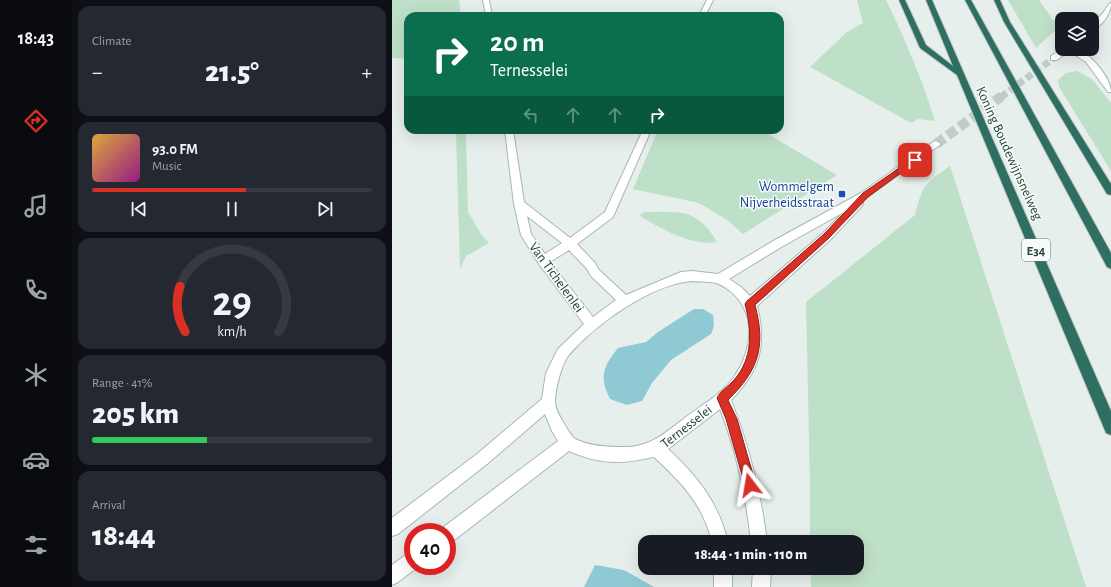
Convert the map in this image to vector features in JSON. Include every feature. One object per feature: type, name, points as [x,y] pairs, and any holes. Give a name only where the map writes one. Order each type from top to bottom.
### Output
[{"type":"highway","points":[[902,0],[922,46],[959,73]]},
{"type":"highway","name":"Koning Boudewijnsnelweg","points":[[929,0],[1111,428]]},
{"type":"highway","points":[[968,0],[1111,264]]},
{"type":"highway","points":[[997,0],[1007,22],[1111,192]]},
{"type":"street","points":[[486,0],[488,12]]},
{"type":"street","points":[[704,12],[710,0]]},
{"type":"street","points":[[1099,21],[1106,14],[1111,5]]},
{"type":"street","points":[[1082,56],[1089,60],[1111,90]]},
{"type":"street","name":"Van Tichelenlei","points":[[510,134],[519,204],[526,236],[592,325]]},
{"type":"street","points":[[544,261],[569,243],[585,234],[608,214],[645,134]]},
{"type":"street","points":[[720,280],[779,243],[865,195],[936,144]]},
{"type":"street","points":[[750,304],[826,236],[865,195]]},
{"type":"street","name":"Van Tichelenlei","points":[[519,204],[569,243],[591,266],[594,273],[624,302]]},
{"type":"street","name":"Ternesselei","points":[[548,403],[553,373],[563,353],[592,325],[624,302],[641,293],[681,277],[692,276],[720,280],[737,290],[750,304],[755,324],[755,345],[749,365],[738,383],[722,398],[656,449],[626,455],[601,454],[582,449],[568,442]]},
{"type":"street","points":[[722,398],[731,419],[748,474],[753,496],[758,535]]},
{"type":"street","points":[[392,528],[482,459],[548,403],[557,426],[568,442],[456,528]]},
{"type":"street","points":[[656,449],[687,479],[708,506],[718,529],[719,535]]},
{"type":"street","points":[[392,576],[404,567]]},
{"type":"street","points":[[723,575],[723,587]]},
{"type":"street","points":[[761,587],[762,575]]},
{"type":"green space","points":[[392,0],[459,0],[460,12],[404,12],[404,59],[392,58]]},
{"type":"green space","points":[[857,0],[886,0],[913,59],[935,121],[918,119],[911,123],[810,67],[847,32],[863,23]]},
{"type":"green space","points":[[1008,0],[1039,0],[1053,20],[1055,20],[1055,30],[1036,48]]},
{"type":"green space","points":[[1077,71],[1092,79],[1111,103],[1111,171],[1059,87],[1058,80],[1066,73]]},
{"type":"green space","points":[[456,134],[466,134],[468,212],[481,234],[489,243],[466,256],[460,269]]},
{"type":"green space","points":[[656,134],[768,134],[837,175],[743,234],[727,220],[699,203],[633,189]]},
{"type":"green space","points":[[950,166],[1086,587],[811,587],[810,575],[864,575],[864,535],[810,535],[806,302],[915,215],[923,191],[935,177]]},
{"type":"green space","points":[[645,212],[687,214],[702,223],[710,231],[717,242],[698,242],[666,231],[639,215]]},
{"type":"water","points":[[694,309],[703,309],[713,315],[714,326],[711,334],[671,360],[652,383],[642,401],[627,405],[610,399],[604,384],[604,372],[606,366],[618,348],[646,342],[658,332]]},
{"type":"water","points":[[595,565],[624,570],[654,587],[584,587]]},
{"type":"tunnel","points":[[1001,97],[1054,58]]},
{"type":"tunnel","points":[[936,144],[1002,96]]},
{"type":"place","name":"Wommelgem Nijverheidsstraat","points":[[842,194]]},
{"type":"route","points":[[750,485],[731,419],[722,398],[738,383],[749,365],[755,345],[755,324],[750,304],[826,236],[865,195],[915,160]]}]
